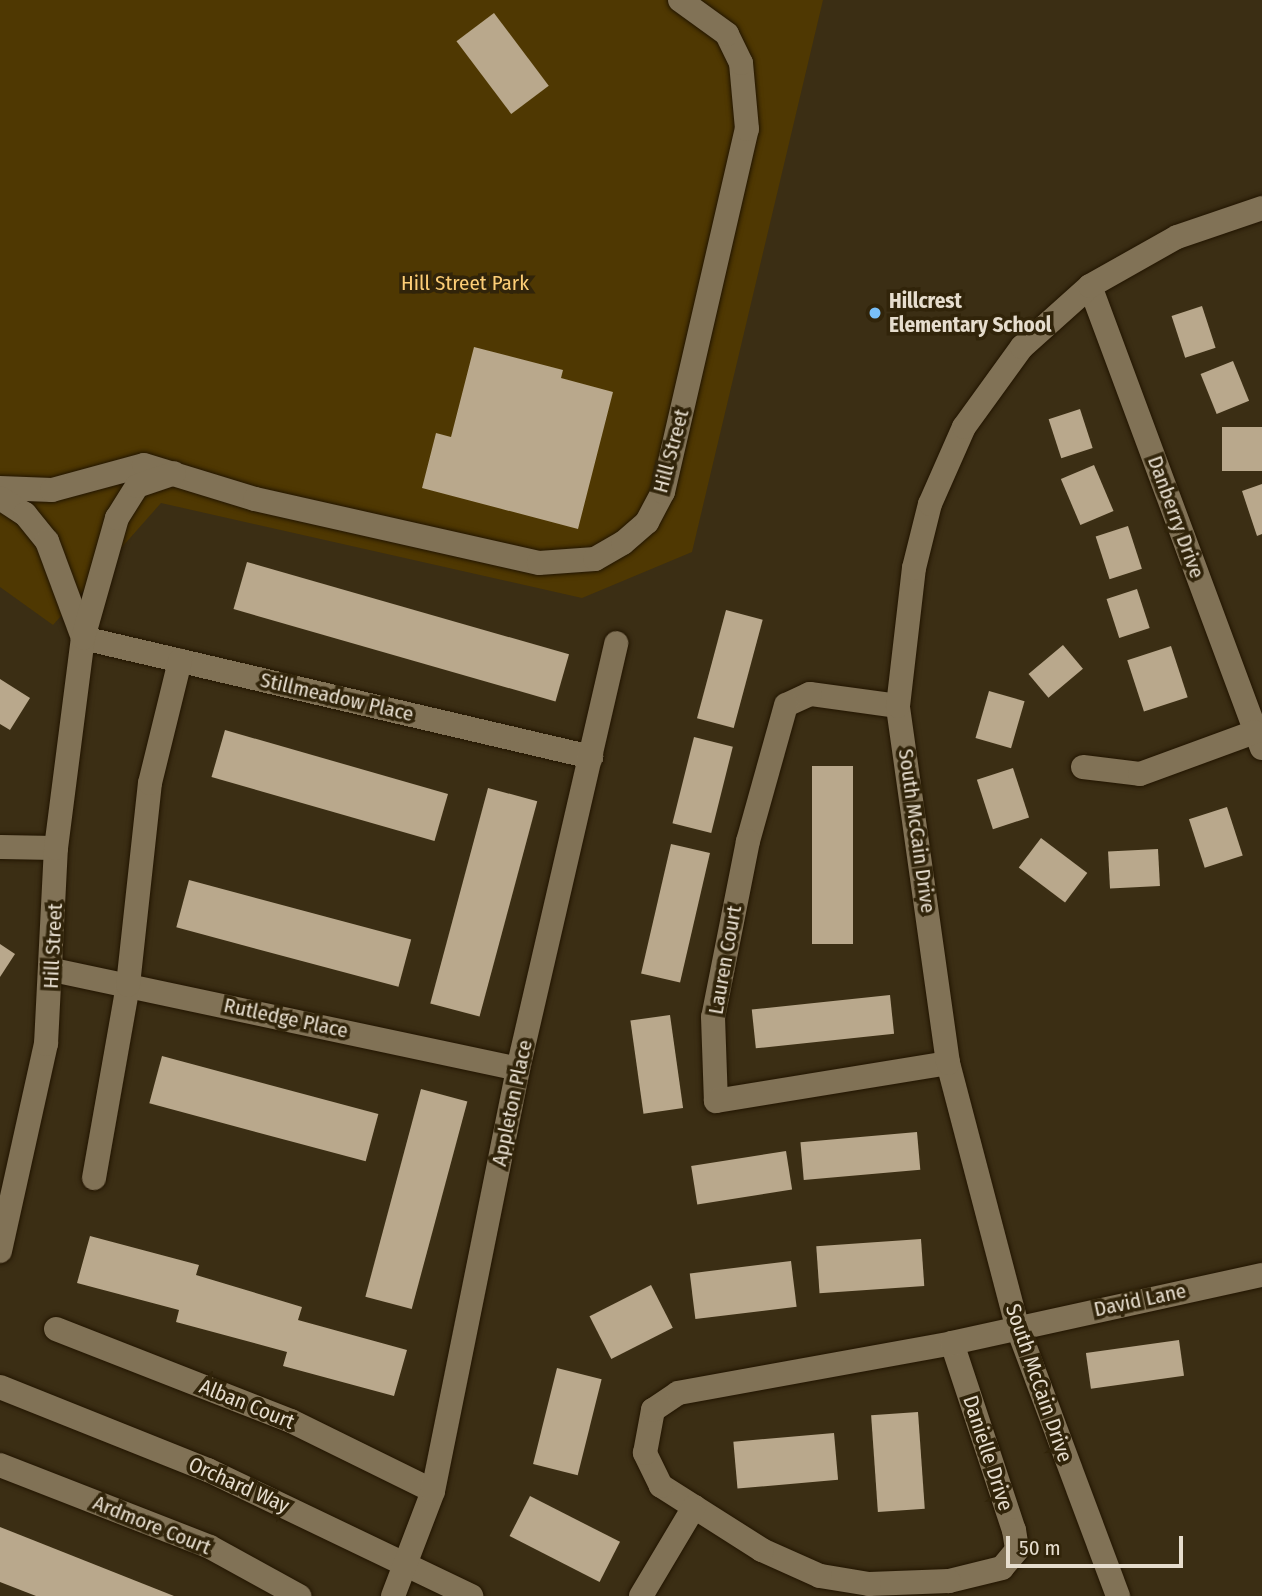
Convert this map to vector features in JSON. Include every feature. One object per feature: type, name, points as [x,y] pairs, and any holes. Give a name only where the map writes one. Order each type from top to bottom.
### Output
[{"type":"street","name":"Hill Street","points":[[0,488],[52,490],[145,466],[346,520],[568,565],[595,559],[647,522],[663,492],[747,129],[745,82],[727,34],[680,0]]},
{"type":"street","name":"South McCain Drive","points":[[1118,1596],[1017,1326],[948,1063],[898,706],[914,568],[930,504],[964,427],[1022,347],[1090,286],[1177,237],[1262,208]]},
{"type":"street","name":"Danberry Drive","points":[[1090,286],[1259,740]]},
{"type":"street","name":"Hill Street","points":[[0,1251],[9,1189],[53,970],[56,848],[83,638],[117,518],[137,486],[174,473]]},
{"type":"street","name":"Hill Street","points":[[0,498],[25,514],[47,541],[83,638]]},
{"type":"street","name":"Stillmeadow Place","points":[[83,638],[591,757]]},
{"type":"street","name":"Appleton Place","points":[[409,1563],[433,1491],[518,1069],[616,643]]},
{"type":"street","points":[[94,1178],[128,985],[150,783],[180,661]]},
{"type":"street","name":"Lauren Court","points":[[898,706],[810,694],[786,705],[748,841],[713,1017],[716,1101],[948,1063]]},
{"type":"street","points":[[1083,767],[1140,774],[1259,740]]},
{"type":"street","points":[[0,847],[56,848]]},
{"type":"street","name":"Rutledge Place","points":[[53,970],[518,1069]]},
{"type":"street","name":"David Lane","points":[[1017,1326],[1262,1275]]},
{"type":"street","name":"Danielle Drive","points":[[952,1343],[1014,1530],[1017,1550],[1002,1568],[949,1581],[869,1584],[820,1576],[762,1550],[661,1486],[645,1453],[653,1410],[678,1393],[952,1343],[1017,1326]]},
{"type":"street","name":"Alban Court","points":[[56,1329],[291,1421],[433,1491]]},
{"type":"street","name":"Orchard Way","points":[[0,1388],[208,1470],[409,1563],[471,1596]]},
{"type":"street","name":"Ardmore Court","points":[[0,1465],[210,1547],[299,1596]]},
{"type":"street","points":[[641,1596],[694,1507]]},
{"type":"street","points":[[393,1596],[409,1563]]},
{"type":"green space","name":"Hill Street Park","points":[[0,0],[823,0],[692,552],[582,598],[161,503],[53,625],[0,587]]},
{"type":"building","points":[[494,13],[549,86],[511,114],[456,41]]},
{"type":"building","points":[[1202,306],[1216,348],[1185,358],[1172,316]]},
{"type":"building","points":[[474,347],[563,370],[561,378],[613,392],[578,529],[422,488],[436,433],[451,437]]},
{"type":"building","points":[[1233,361],[1249,401],[1217,414],[1201,374]]},
{"type":"building","points":[[1080,409],[1093,448],[1061,458],[1049,419]]},
{"type":"building","points":[[1222,427],[1262,427],[1262,471],[1222,471]]},
{"type":"building","points":[[1094,465],[1114,511],[1080,525],[1061,479]]},
{"type":"building","points":[[1262,484],[1262,534],[1257,536],[1242,491]]},
{"type":"building","points":[[1128,526],[1142,569],[1110,579],[1096,537]]},
{"type":"building","points":[[247,562],[569,654],[556,701],[233,609]]},
{"type":"building","points":[[1137,589],[1150,628],[1119,638],[1107,599]]},
{"type":"building","points":[[726,610],[763,620],[734,728],[697,718]]},
{"type":"building","points":[[1063,645],[1083,669],[1048,698],[1029,674]]},
{"type":"building","points":[[1171,646],[1188,697],[1144,712],[1127,660]]},
{"type":"building","points":[[0,679],[30,698],[10,730],[0,724]]},
{"type":"building","points":[[989,691],[1025,701],[1011,748],[975,738]]},
{"type":"building","points":[[225,730],[448,794],[435,841],[211,777]]},
{"type":"building","points":[[694,737],[733,747],[711,833],[672,823]]},
{"type":"building","points":[[812,766],[853,766],[853,944],[812,944]]},
{"type":"building","points":[[1013,768],[1029,817],[993,829],[977,780]]},
{"type":"building","points":[[488,788],[537,801],[480,1017],[430,1003]]},
{"type":"building","points":[[1227,807],[1243,856],[1205,868],[1189,819]]},
{"type":"building","points":[[1041,838],[1087,873],[1065,902],[1019,868]]},
{"type":"building","points":[[671,844],[710,853],[680,983],[641,974]]},
{"type":"building","points":[[1158,849],[1160,886],[1110,889],[1108,852]]},
{"type":"building","points":[[189,880],[411,940],[398,987],[176,927]]},
{"type":"building","points":[[0,944],[15,954],[0,977]]},
{"type":"building","points":[[890,995],[894,1034],[756,1048],[752,1010]]},
{"type":"building","points":[[670,1015],[683,1108],[643,1114],[630,1021]]},
{"type":"building","points":[[162,1056],[378,1114],[366,1161],[149,1103]]},
{"type":"building","points":[[421,1089],[467,1101],[412,1309],[365,1297]]},
{"type":"building","points":[[917,1132],[920,1170],[804,1180],[800,1142]]},
{"type":"building","points":[[786,1151],[792,1190],[697,1205],[691,1166]]},
{"type":"building","points":[[90,1236],[199,1265],[196,1275],[302,1307],[298,1320],[407,1350],[394,1396],[283,1366],[287,1352],[176,1322],[179,1310],[77,1283]]},
{"type":"building","points":[[921,1239],[924,1286],[820,1293],[816,1246]]},
{"type":"building","points":[[791,1261],[797,1307],[695,1319],[690,1273]]},
{"type":"building","points":[[651,1285],[673,1328],[611,1359],[590,1316]]},
{"type":"building","points":[[1179,1340],[1184,1376],[1091,1389],[1086,1353]]},
{"type":"building","points":[[557,1368],[602,1379],[578,1475],[533,1464]]},
{"type":"building","points":[[918,1412],[925,1509],[878,1512],[871,1415]]},
{"type":"building","points":[[834,1433],[838,1480],[737,1489],[733,1442]]},
{"type":"building","points":[[530,1496],[620,1542],[600,1582],[510,1536]]},
{"type":"building","points":[[0,1527],[174,1596],[36,1596],[0,1582]]},
{"type":"place","name":"Hillcrest Elementary School","points":[[875,313]]}]
